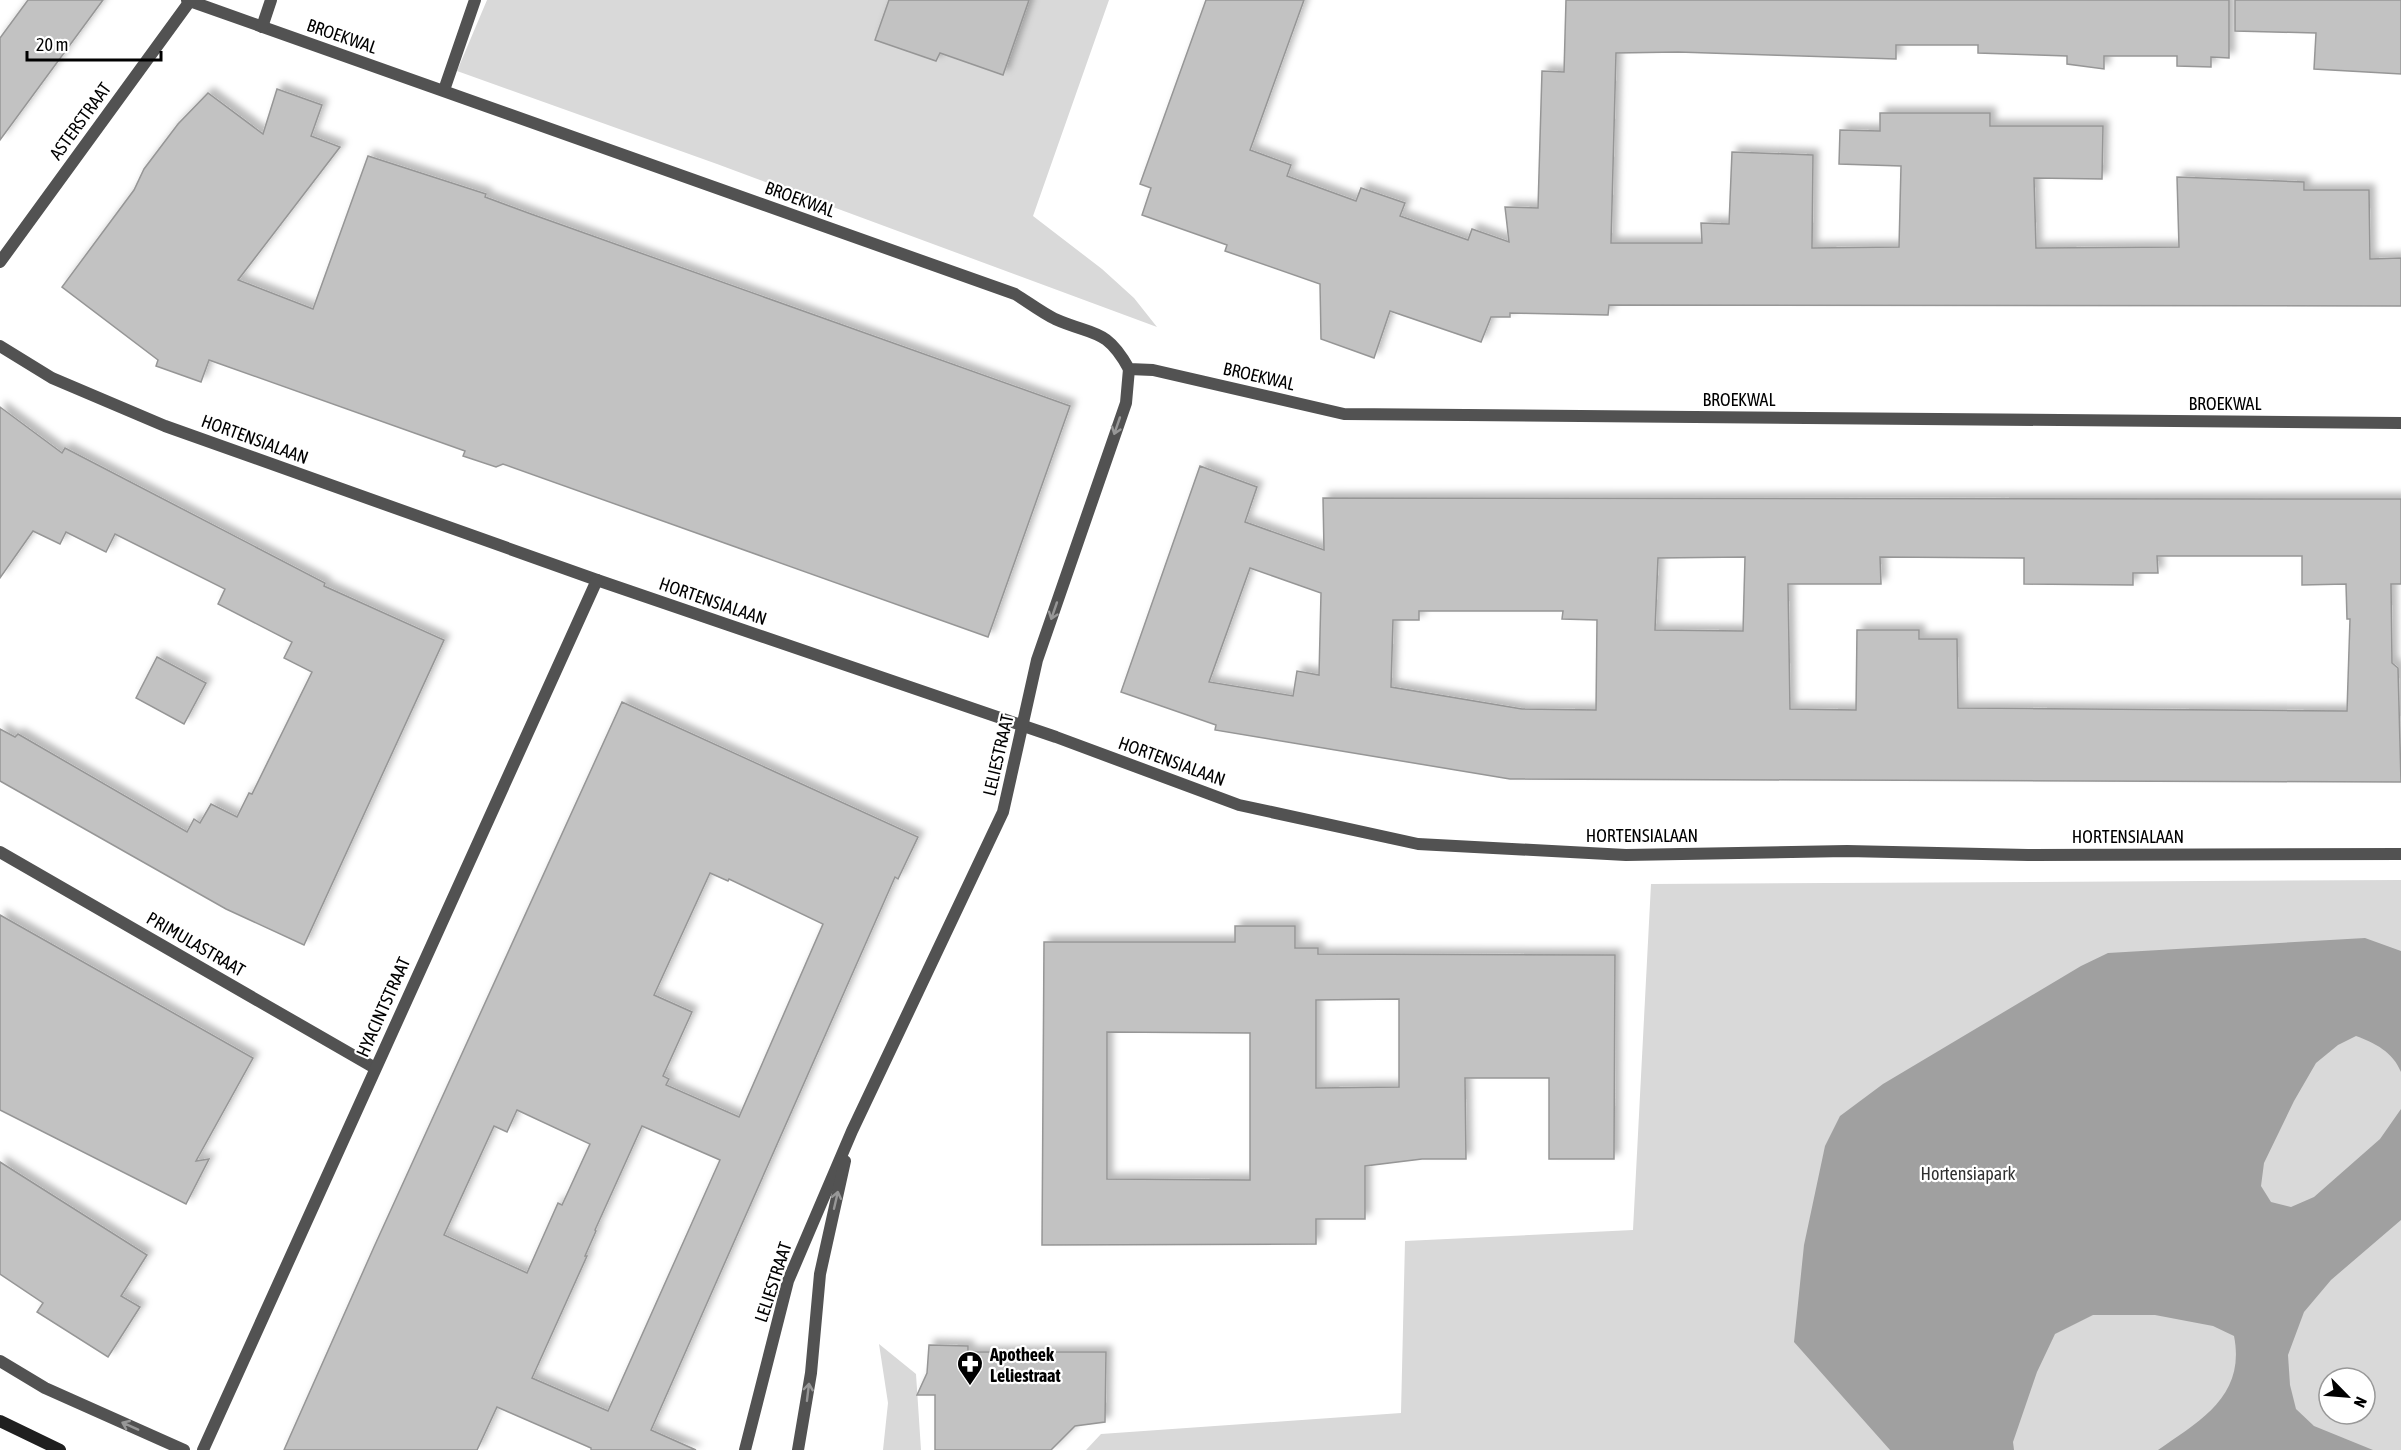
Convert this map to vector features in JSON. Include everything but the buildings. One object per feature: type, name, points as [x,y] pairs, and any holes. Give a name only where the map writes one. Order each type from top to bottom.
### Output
[{"type":"main road","points":[[0,1421],[60,1450]]},
{"type":"street","points":[[262,27],[271,0]]},
{"type":"street","points":[[444,90],[475,0]]},
{"type":"street","name":"BROEKWAL","points":[[188,1],[1015,294],[1054,319],[1100,334],[1119,350],[1129,369],[1153,370],[1344,414],[2401,423]]},
{"type":"street","name":"ASTERSTRAAT","points":[[0,262],[188,1]]},
{"type":"street","name":"HORTENSIALAAN","points":[[0,346],[52,378],[165,426],[597,580],[1023,727],[1239,805],[1418,844],[1626,855],[1847,851],[2028,855],[2401,854]]},
{"type":"street","name":"LELIESTRAAT","points":[[745,1450],[788,1281],[852,1131],[1003,812],[1037,660],[1125,403],[1129,369]]},
{"type":"street","name":"HYACINTSTRAAT","points":[[203,1450],[597,580]]},
{"type":"street","name":"PRIMULASTRAAT","points":[[0,852],[375,1068]]},
{"type":"street","name":"LELIESTRAAT","points":[[798,1450],[811,1373],[820,1274],[852,1131]]},
{"type":"street","points":[[0,1361],[45,1388],[184,1450]]},
{"type":"green space","points":[[487,0],[1109,0],[1033,216],[1102,269],[1134,298],[1157,327],[717,164],[457,71]]},
{"type":"green space","name":"Hortensiapark","points":[[2401,880],[2401,1450],[1086,1450],[1101,1434],[1401,1413],[1405,1241],[1633,1230],[1651,884]]},
{"type":"green space","points":[[879,1344],[916,1374],[921,1450],[883,1450],[888,1403]]},
{"type":"shaded area","points":[[2365,938],[2401,951],[2401,1072],[2388,1054],[2376,1045],[2356,1036],[2338,1045],[2316,1063],[2294,1101],[2264,1163],[2261,1186],[2271,1202],[2291,1207],[2314,1197],[2380,1139],[2401,1109],[2401,1220],[2331,1280],[2304,1312],[2288,1355],[2290,1385],[2296,1409],[2314,1426],[2373,1450],[2158,1450],[2204,1417],[2216,1405],[2233,1375],[2236,1357],[2234,1336],[2213,1326],[2155,1315],[2093,1315],[2055,1334],[2037,1372],[2013,1442],[2014,1450],[1890,1450],[1794,1342],[1804,1245],[1825,1146],[1840,1116],[1883,1084],[2081,966],[2108,953]]},
{"type":"place","name":"Apotheek Leliestraat","points":[[970,1387]]}]
